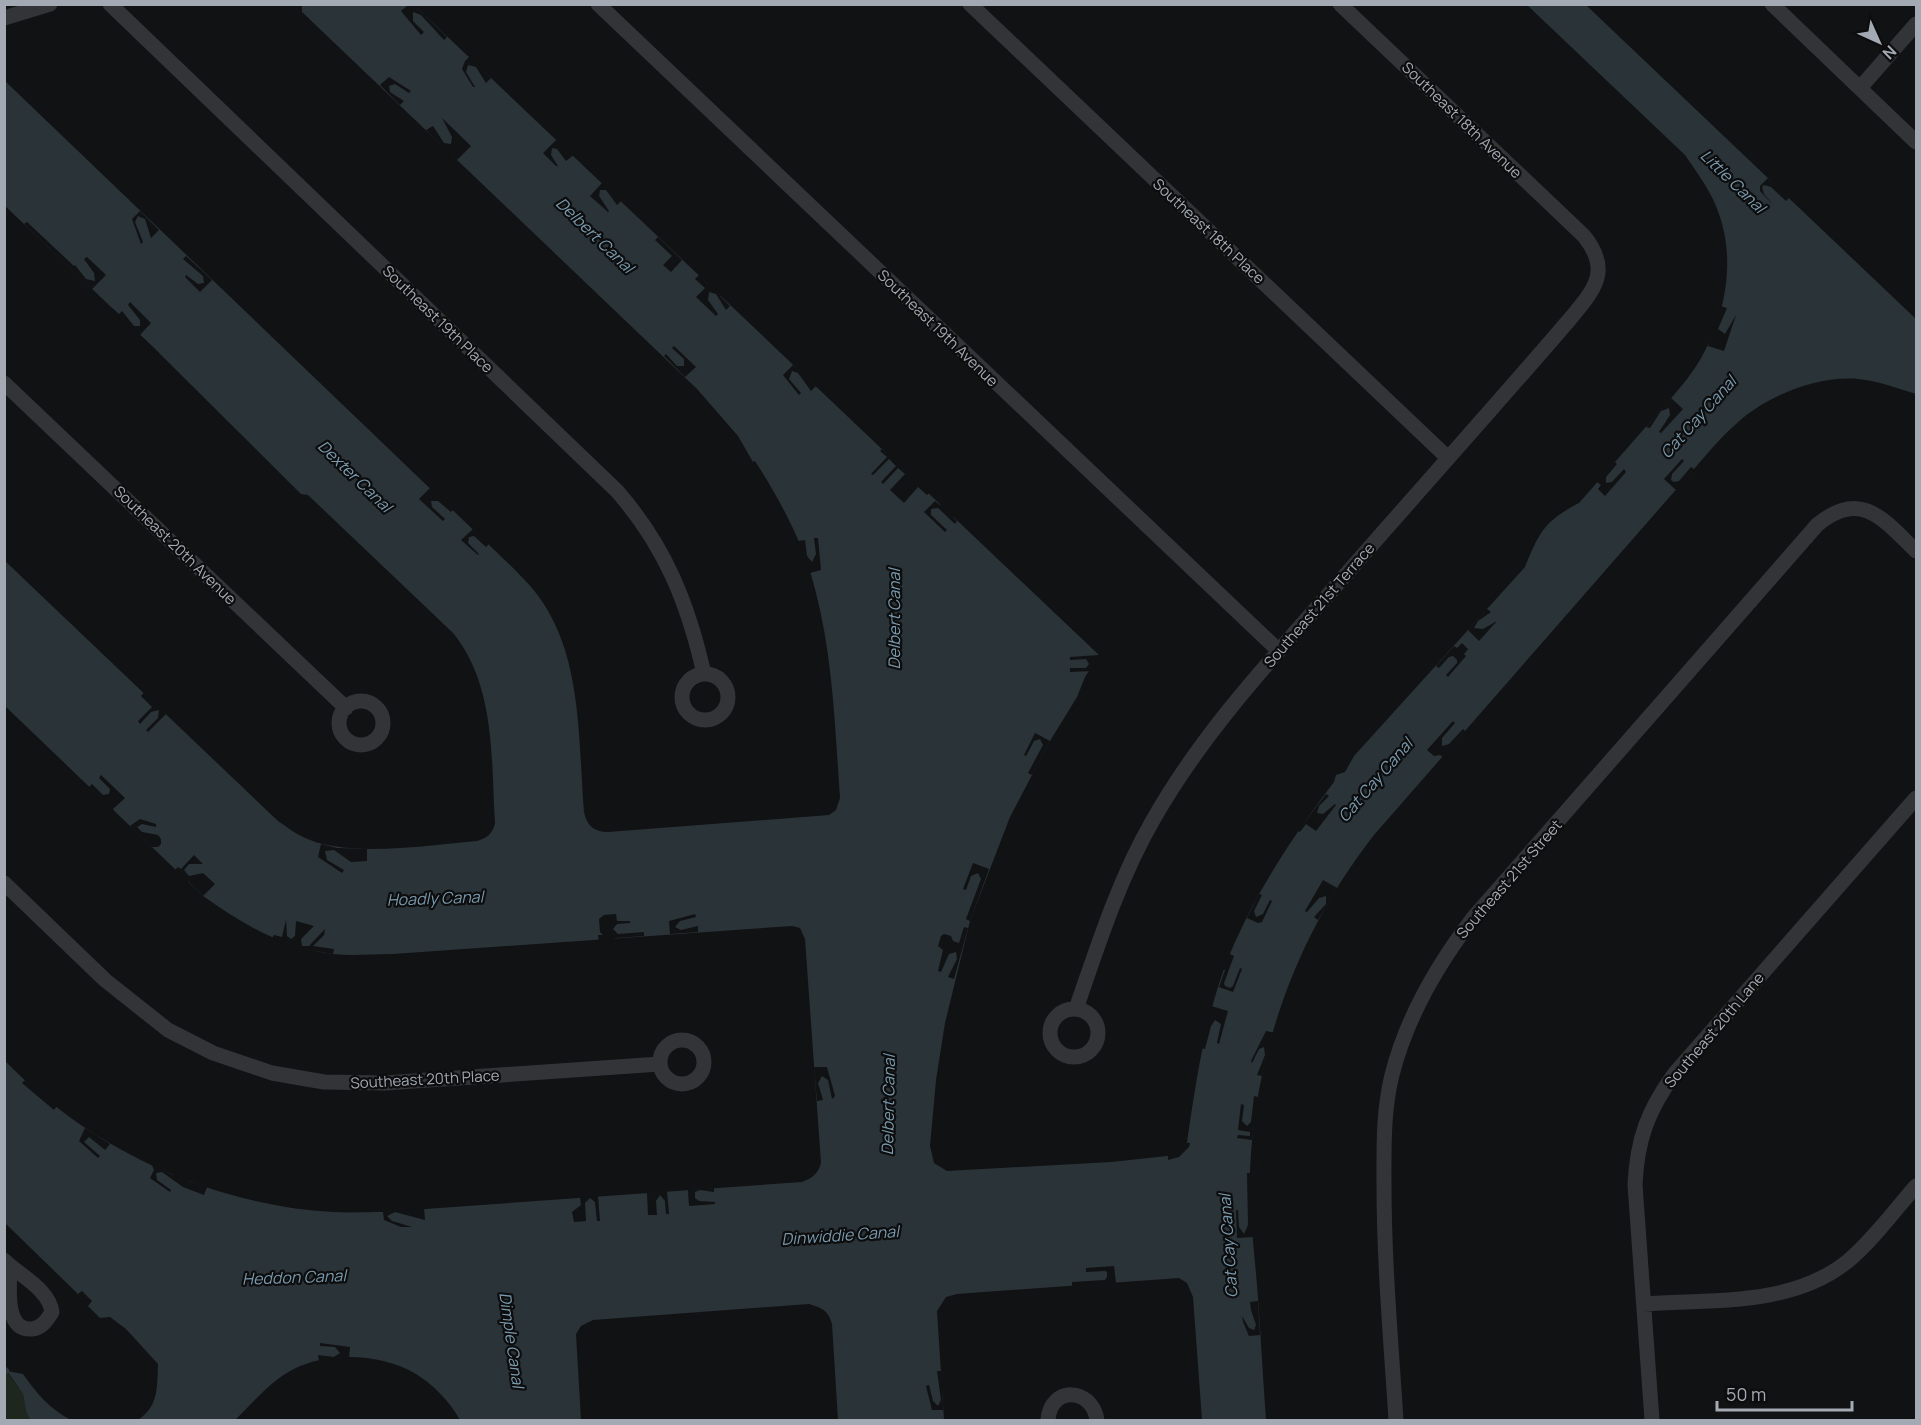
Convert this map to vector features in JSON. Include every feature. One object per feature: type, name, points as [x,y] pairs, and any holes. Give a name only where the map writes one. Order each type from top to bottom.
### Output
[{"type":"street","points":[[4,18],[50,4]]},
{"type":"street","name":"Southeast 19th Place","points":[[110,4],[617,491],[647,530],[674,577],[691,620],[705,674]]},
{"type":"street","name":"Southeast 19th Avenue","points":[[598,4],[1279,651]]},
{"type":"street","name":"Southeast 18th Place","points":[[970,4],[1448,458]]},
{"type":"street","name":"Southeast 18th Avenue","points":[[1340,4],[1584,236]]},
{"type":"street","points":[[1772,4],[1917,142]]},
{"type":"street","points":[[1860,88],[1917,24]]},
{"type":"street","name":"Southeast 21st Terrace","points":[[1076,1009],[1121,887],[1153,820],[1199,748],[1279,651],[1593,289],[1599,272],[1598,261],[1595,251],[1584,236]]},
{"type":"street","name":"Southeast 20th Avenue","points":[[4,383],[346,708]]},
{"type":"street","name":"Southeast 21st Street","points":[[1396,1420],[1385,1239],[1384,1135],[1392,1074],[1419,1005],[1444,960],[1473,918],[1806,536],[1829,515],[1849,508],[1867,510],[1875,514],[1917,551]]},
{"type":"street","name":"Southeast 20th Lane","points":[[1652,1420],[1636,1208],[1636,1164],[1645,1124],[1656,1101],[1675,1073],[1917,798]]},
{"type":"street","name":"Southeast 20th Place","points":[[4,884],[105,980],[168,1030],[213,1053],[272,1073],[324,1082],[385,1083],[660,1064]]},
{"type":"street","points":[[1644,1304],[1751,1298],[1786,1292],[1816,1281],[1846,1262],[1861,1249],[1917,1186]]},
{"type":"street","points":[[1048,1420],[1051,1408],[1059,1398],[1077,1395],[1089,1401],[1097,1420]]},
{"type":"shaded area","points":[[4,1368],[23,1394],[30,1420],[5,1420]]},
{"type":"water","points":[[302,5],[414,5],[1099,655],[1010,817],[970,921],[945,1023],[936,1080],[930,1146],[934,1163],[947,1171],[1111,1162],[1167,1156],[1187,1142],[1204,1040],[1225,966],[1256,900],[1293,839],[1334,782],[1336,775],[1345,772],[1354,756],[1525,567],[1544,529],[1558,516],[1579,503],[1677,391],[1695,368],[1709,344],[1725,289],[1727,251],[1719,214],[1704,183],[1685,155],[1527,5],[1586,5],[1916,319],[1916,394],[1865,380],[1842,379],[1809,384],[1792,390],[1761,405],[1747,415],[1709,452],[1374,835],[1347,872],[1303,951],[1286,993],[1261,1080],[1254,1125],[1250,1203],[1266,1420],[1202,1420],[1193,1297],[1187,1283],[1179,1278],[957,1294],[946,1297],[937,1311],[944,1420],[838,1420],[832,1324],[824,1310],[809,1304],[593,1320],[581,1326],[576,1334],[581,1420],[460,1420],[441,1394],[416,1374],[388,1362],[339,1357],[308,1363],[294,1369],[270,1385],[235,1420],[138,1420],[150,1409],[156,1395],[158,1364],[126,1329],[110,1317],[100,1318],[88,1306],[92,1301],[82,1291],[78,1294],[5,1223],[5,1061],[40,1094],[69,1116],[136,1158],[200,1185],[232,1195],[299,1209],[383,1212],[802,1182],[814,1175],[821,1163],[805,939],[800,928],[792,926],[393,954],[340,955],[297,947],[264,934],[203,896],[5,706],[4,560],[278,821],[298,834],[319,843],[340,847],[387,849],[477,841],[489,835],[495,824],[489,724],[477,676],[467,654],[453,633],[308,495],[301,494],[153,347],[5,206],[5,81],[511,566],[536,593],[551,617],[562,642],[570,670],[579,727],[584,812],[592,827],[608,832],[829,815],[836,810],[840,798],[835,719],[830,667],[821,615],[810,572],[798,539],[755,461],[753,462],[738,436],[697,389],[302,12]]},
{"type":"water","points":[[7,1371],[23,1374],[44,1400],[71,1420],[30,1420],[23,1394]]},
{"type":"pier","points":[[408,5],[414,5],[447,37],[444,40],[421,15],[413,12],[413,21],[424,32],[421,35],[401,11]]},
{"type":"pier","points":[[471,55],[491,78],[486,83],[476,67],[468,65],[466,72],[475,87],[462,69],[465,61]]},
{"type":"pier","points":[[389,77],[411,91],[409,93],[395,84],[389,86],[390,92],[404,101],[400,105],[380,85]]},
{"type":"pier","points":[[442,118],[471,146],[457,160],[454,157],[452,159],[440,148],[442,146],[426,130],[433,126],[444,143],[451,144],[452,137]]},
{"type":"pier","points":[[556,140],[562,145],[564,143],[575,154],[566,161],[557,149],[552,148],[551,155],[558,166],[543,153]]},
{"type":"pier","points":[[1768,178],[1786,190],[1784,193],[1789,198],[1786,201],[1771,187],[1764,185],[1762,187],[1764,194],[1774,206],[1760,191],[1760,186]]},
{"type":"pier","points":[[602,183],[621,201],[617,205],[606,190],[600,190],[599,196],[608,212],[590,196]]},
{"type":"pier","points":[[140,211],[159,230],[151,238],[145,219],[138,216],[135,222],[143,242],[141,244],[132,219]]},
{"type":"pier","points":[[27,222],[75,265],[86,279],[95,281],[94,273],[84,259],[87,257],[106,275],[92,289],[24,224]]},
{"type":"pier","points":[[658,237],[682,260],[671,272],[663,265],[672,256],[655,240]]},
{"type":"pier","points":[[186,256],[212,280],[200,292],[185,277],[186,275],[198,284],[204,283],[203,276],[183,259]]},
{"type":"pier","points":[[699,275],[722,293],[720,296],[730,306],[726,310],[716,294],[709,292],[708,300],[718,314],[716,316],[696,297],[705,288],[695,279]]},
{"type":"pier","points":[[130,302],[151,323],[140,335],[159,353],[157,355],[110,310],[112,308],[119,314],[122,311],[134,326],[140,326],[140,320],[128,305]]},
{"type":"pier","points":[[1721,306],[1727,308],[1718,329],[1725,334],[1736,315],[1724,351],[1708,346]]},
{"type":"pier","points":[[674,346],[696,367],[685,377],[664,356],[666,354],[677,366],[684,366],[684,359],[672,348]]},
{"type":"pier","points":[[793,365],[818,384],[811,391],[798,373],[792,371],[789,379],[801,393],[799,395],[783,375]]},
{"type":"pier","points":[[1671,398],[1683,409],[1661,433],[1659,432],[1670,415],[1669,408],[1661,411],[1650,428],[1646,427]]},
{"type":"pier","points":[[882,449],[929,493],[927,495],[918,487],[904,503],[890,490],[905,474],[898,468],[883,484],[881,482],[896,466],[889,459],[873,475],[871,474],[887,457],[880,451]]},
{"type":"pier","points":[[1682,459],[1684,461],[1672,474],[1671,480],[1679,481],[1691,467],[1694,469],[1676,490],[1664,479]]},
{"type":"pier","points":[[1615,462],[1617,464],[1606,477],[1606,483],[1612,482],[1624,469],[1626,472],[1605,496],[1598,489],[1601,485],[1597,482]]},
{"type":"pier","points":[[430,488],[453,510],[451,512],[438,501],[431,501],[432,507],[445,519],[443,521],[419,499]]},
{"type":"pier","points":[[935,501],[940,505],[942,503],[955,515],[953,517],[957,521],[955,524],[938,508],[931,509],[931,515],[947,530],[945,532],[924,512]]},
{"type":"pier","points":[[473,529],[477,533],[479,530],[491,542],[486,547],[474,536],[469,537],[468,543],[478,555],[461,540]]},
{"type":"pier","points":[[814,538],[818,538],[821,570],[810,573],[798,541],[805,540],[807,556],[812,562],[816,554]]},
{"type":"pier","points":[[1487,609],[1491,612],[1478,621],[1474,628],[1483,629],[1497,621],[1479,641],[1468,630]]},
{"type":"pier","points":[[1462,643],[1468,649],[1464,654],[1466,656],[1448,677],[1446,675],[1457,663],[1453,656],[1449,657],[1439,668],[1436,666],[1454,646],[1457,648]]},
{"type":"pier","points":[[1099,655],[1099,661],[1092,671],[1070,672],[1070,668],[1086,668],[1089,664],[1086,659],[1070,660],[1070,657]]},
{"type":"pier","points":[[146,690],[166,714],[148,732],[146,730],[158,718],[159,710],[151,712],[140,724],[138,721],[152,707],[141,696]]},
{"type":"pier","points":[[1453,721],[1455,723],[1442,738],[1442,746],[1449,744],[1463,729],[1465,731],[1445,759],[1440,755],[1434,756],[1427,750]]},
{"type":"pier","points":[[1035,733],[1050,741],[1032,775],[1028,773],[1043,745],[1040,739],[1034,741],[1026,756],[1024,755]]},
{"type":"pier","points":[[101,775],[125,798],[113,809],[115,812],[113,814],[99,801],[101,798],[89,787],[92,784],[103,795],[109,794],[110,789],[99,778]]},
{"type":"pier","points":[[1326,794],[1329,796],[1319,806],[1317,813],[1323,814],[1336,805],[1316,831],[1306,824],[1300,832],[1298,831]]},
{"type":"pier","points":[[140,819],[156,824],[156,827],[142,824],[137,827],[142,832],[158,835],[161,844],[158,847],[152,847],[130,826]]},
{"type":"pier","points":[[321,844],[337,848],[367,849],[367,861],[351,862],[334,850],[325,851],[327,860],[344,870],[342,873],[318,857]]},
{"type":"pier","points":[[194,855],[203,864],[189,864],[184,870],[189,876],[203,873],[215,884],[203,896],[188,881],[185,883],[173,872],[178,867],[181,869]]},
{"type":"pier","points":[[973,863],[989,869],[970,921],[966,919],[981,879],[978,873],[971,876],[966,890],[963,889]]},
{"type":"pier","points":[[1323,880],[1337,888],[1318,920],[1314,917],[1326,904],[1326,896],[1319,898],[1307,912],[1305,911]]},
{"type":"pier","points":[[1259,894],[1262,895],[1254,911],[1256,917],[1263,914],[1270,900],[1272,901],[1262,922],[1258,923],[1247,918]]},
{"type":"pier","points":[[616,914],[617,921],[630,921],[630,923],[617,924],[613,929],[618,934],[644,932],[644,936],[615,938],[614,941],[599,942],[598,935],[603,935],[600,932],[599,919],[604,915]]},
{"type":"pier","points":[[695,914],[696,917],[680,921],[675,927],[681,930],[698,926],[698,932],[670,934],[669,921]]},
{"type":"pier","points":[[286,920],[287,936],[291,939],[295,936],[296,921],[314,926],[301,939],[302,946],[309,946],[325,929],[324,935],[313,946],[334,949],[333,954],[303,949],[302,951],[287,947],[288,944],[272,938],[274,935],[282,937]]},
{"type":"pier","points":[[964,927],[968,928],[954,979],[948,977],[957,959],[956,952],[949,954],[941,972],[938,971],[943,950],[938,946],[944,934],[951,936],[953,941],[959,943]]},
{"type":"pier","points":[[1228,953],[1234,956],[1224,983],[1225,986],[1230,988],[1233,986],[1240,968],[1242,969],[1233,992],[1219,987],[1225,970],[1222,968]]},
{"type":"pier","points":[[1211,1006],[1228,1011],[1219,1044],[1217,1043],[1221,1024],[1215,1020],[1211,1026],[1205,1049],[1200,1048]]},
{"type":"pier","points":[[1266,1031],[1276,1033],[1271,1049],[1268,1049],[1262,1076],[1257,1075],[1265,1055],[1264,1047],[1259,1049],[1252,1063],[1251,1061]]},
{"type":"pier","points":[[814,1067],[827,1067],[835,1096],[832,1099],[828,1080],[822,1076],[818,1083],[823,1100],[817,1101]]},
{"type":"pier","points":[[25,1080],[59,1103],[54,1110],[22,1083]]},
{"type":"pier","points":[[1254,1096],[1258,1097],[1257,1106],[1260,1106],[1258,1119],[1255,1119],[1252,1140],[1237,1138],[1238,1135],[1250,1136],[1250,1132],[1238,1130],[1241,1104],[1244,1105],[1242,1121],[1247,1126],[1251,1122]]},
{"type":"pier","points":[[85,1128],[110,1144],[105,1150],[89,1137],[84,1142],[100,1156],[98,1158],[79,1141]]},
{"type":"pier","points":[[1182,1142],[1190,1143],[1189,1147],[1179,1157],[1168,1160],[1168,1152]]},
{"type":"pier","points":[[152,1165],[173,1175],[174,1171],[189,1177],[188,1181],[207,1187],[204,1195],[183,1187],[162,1172],[156,1173],[157,1180],[171,1190],[170,1192],[150,1178],[154,1170]]},
{"type":"pier","points":[[1247,1173],[1250,1173],[1251,1202],[1254,1202],[1253,1237],[1237,1238],[1236,1210],[1238,1210],[1239,1227],[1244,1234],[1248,1225]]},
{"type":"pier","points":[[714,1188],[714,1192],[700,1190],[695,1192],[695,1198],[699,1201],[715,1202],[715,1204],[689,1206],[688,1190]]},
{"type":"pier","points":[[667,1191],[669,1214],[666,1214],[665,1201],[660,1195],[656,1201],[657,1215],[648,1215],[647,1193]]},
{"type":"pier","points":[[598,1196],[600,1221],[597,1221],[595,1202],[590,1198],[585,1203],[586,1221],[574,1222],[572,1212],[581,1205],[580,1197]]},
{"type":"pier","points":[[424,1208],[425,1220],[395,1212],[387,1216],[392,1221],[412,1227],[401,1227],[384,1220],[383,1212]]},
{"type":"pier","points":[[1114,1266],[1116,1283],[1088,1285],[1088,1288],[1072,1289],[1072,1282],[1105,1280],[1107,1277],[1105,1271],[1086,1272],[1086,1268]]},
{"type":"pier","points":[[1258,1301],[1260,1335],[1249,1336],[1242,1316],[1249,1328],[1254,1330],[1256,1325],[1250,1302]]},
{"type":"pier","points":[[320,1343],[350,1347],[349,1358],[319,1361],[318,1355],[334,1357],[340,1353],[335,1347],[320,1346]]},
{"type":"pier","points":[[937,1371],[944,1371],[943,1410],[932,1410],[926,1386],[929,1385],[933,1401],[938,1406],[941,1400]]},
{"type":"waterway","points":[[4,1368],[7,1371]]},
{"type":"water label","name":"Little Canal","points":[[1733,181]]},
{"type":"water label","name":"Delbert Canal","points":[[595,235]]},
{"type":"water label","name":"Cat Cay Canal","points":[[1698,417]]},
{"type":"water label","name":"Dexter Canal","points":[[355,476]]},
{"type":"water label","name":"Delbert Canal","points":[[894,619]]},
{"type":"water label","name":"Cat Cay Canal","points":[[1375,780]]},
{"type":"water label","name":"Hoadly Canal","points":[[435,898]]},
{"type":"water label","name":"Delbert Canal","points":[[888,1105]]},
{"type":"water label","name":"Dinwiddie Canal","points":[[840,1235]]},
{"type":"water label","name":"Cat Cay Canal","points":[[1228,1246]]},
{"type":"water label","name":"Heddon Canal","points":[[294,1277]]},
{"type":"water label","name":"Dimple Canal","points":[[512,1340]]}]
